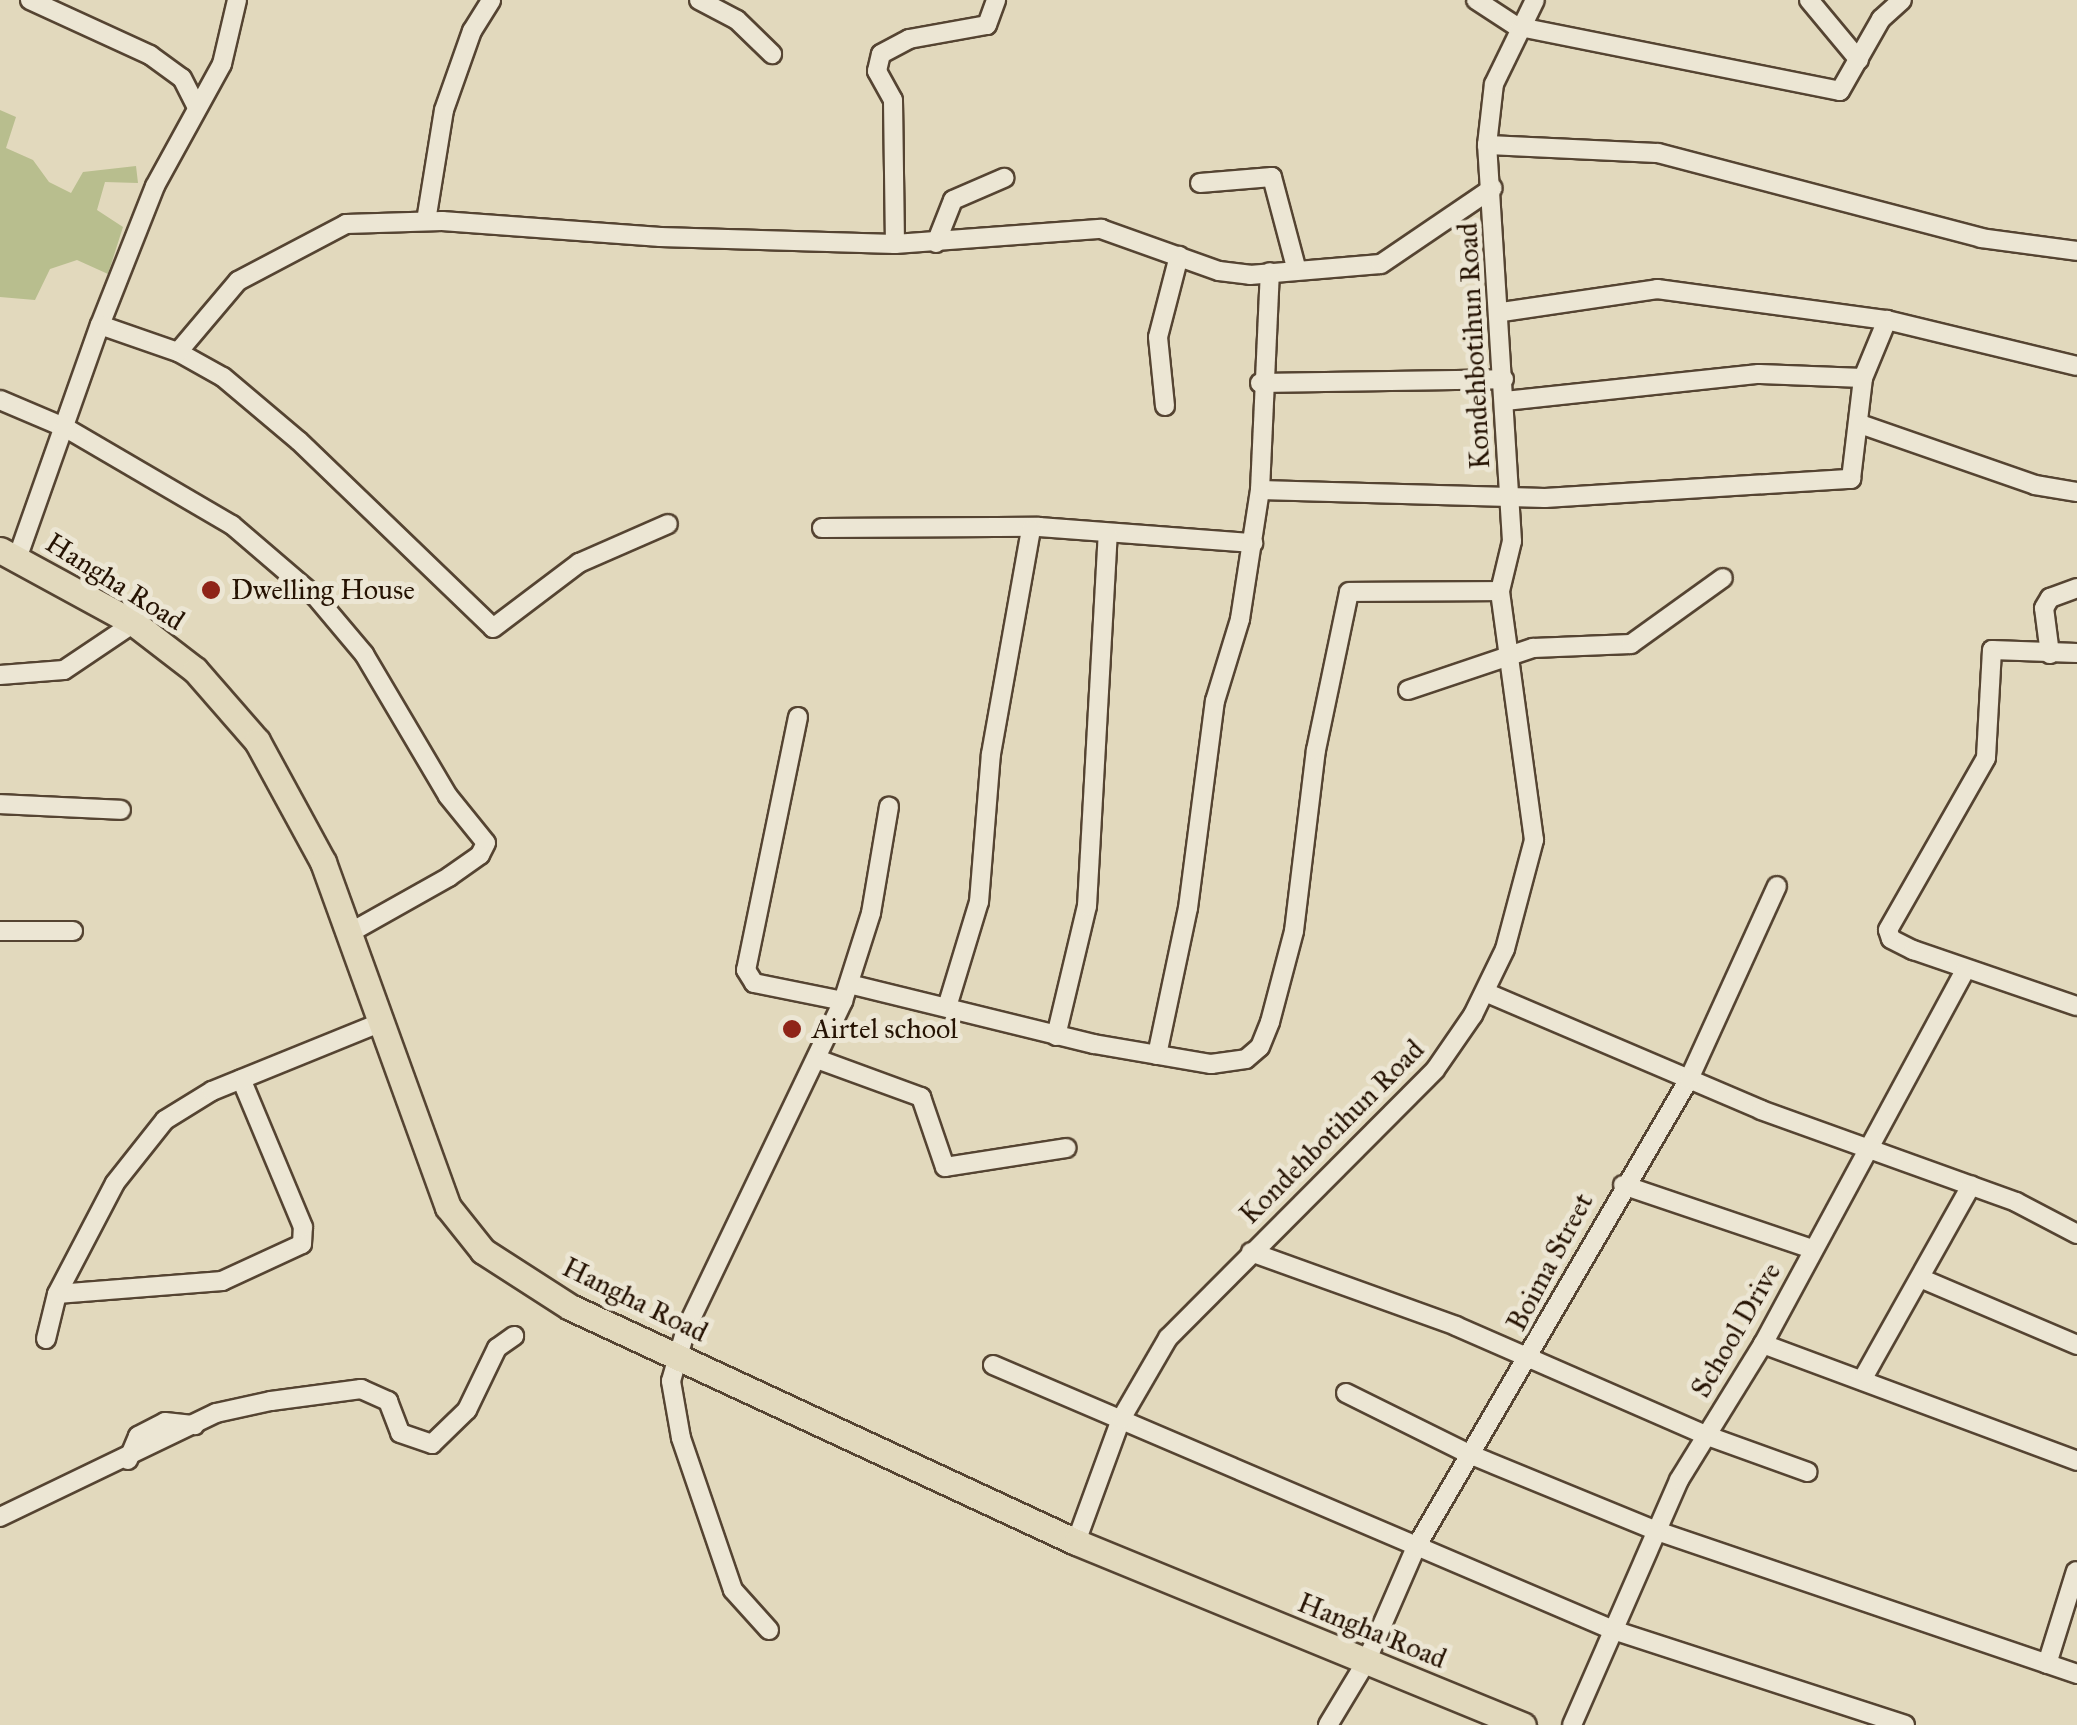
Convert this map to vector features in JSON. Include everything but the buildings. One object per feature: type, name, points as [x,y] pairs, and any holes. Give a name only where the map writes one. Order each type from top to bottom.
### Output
[{"type":"highway","name":"Hangha Road","points":[[9,553],[134,623],[195,670],[257,741],[323,862],[448,1207],[465,1233],[570,1307],[1076,1542],[1522,1725]]},
{"type":"street","points":[[30,0],[150,56],[182,78],[196,106]]},
{"type":"street","points":[[9,553],[66,428],[100,325],[155,186],[222,64],[237,0]]},
{"type":"street","points":[[426,222],[444,110],[472,31],[491,0]]},
{"type":"street","points":[[698,0],[737,20],[772,54]]},
{"type":"street","points":[[894,244],[893,100],[877,70],[881,54],[909,39],[988,25],[996,0]]},
{"type":"street","points":[[1476,0],[1520,28],[1833,91],[1840,91],[1881,18],[1902,0]]},
{"type":"street","name":"Kondehbotihun Road","points":[[1076,1542],[1121,1419],[1168,1338],[1435,1070],[1485,992],[1505,949],[1534,840],[1500,591],[1512,542],[1502,312],[1488,145],[1494,84],[1535,0]]},
{"type":"street","points":[[1810,0],[1859,60]]},
{"type":"street","points":[[1488,145],[1658,153],[1954,232],[2077,251]]},
{"type":"street","points":[[1200,183],[1272,177],[1296,267]]},
{"type":"street","points":[[936,244],[953,200],[1004,178]]},
{"type":"street","points":[[178,352],[238,281],[277,256],[346,224],[426,222],[894,244],[936,244],[1032,230],[1101,229],[1236,274],[1381,264],[1493,188]]},
{"type":"street","points":[[1164,406],[1158,337],[1178,256]]},
{"type":"street","points":[[1158,1055],[1188,908],[1215,701],[1252,543],[1260,490],[1260,383],[1270,272]]},
{"type":"street","points":[[1502,312],[1657,289],[1887,320],[2077,366]]},
{"type":"street","points":[[1260,490],[1601,496],[1851,479],[1863,378],[1887,320]]},
{"type":"street","points":[[100,325],[178,352],[223,377],[299,441],[493,628],[579,563],[668,524]]},
{"type":"street","points":[[1505,401],[1758,374],[1863,378]]},
{"type":"street","points":[[1260,383],[1504,380]]},
{"type":"street","points":[[0,400],[66,428],[188,494],[278,560],[364,654],[448,796],[482,835],[480,856],[351,932]]},
{"type":"street","points":[[1860,424],[2035,485],[2077,492]]},
{"type":"street","points":[[822,528],[1031,530],[1252,543]]},
{"type":"street","points":[[947,1007],[979,902],[990,754],[1031,530]]},
{"type":"street","points":[[1056,1036],[1087,906],[1108,534]]},
{"type":"street","points":[[1408,690],[1507,654],[1631,644],[1723,578]]},
{"type":"street","points":[[2050,654],[2044,608],[2050,598],[2077,588]]},
{"type":"street","points":[[798,717],[746,970],[754,983],[947,1007],[1056,1036],[1232,1064],[1260,1047],[1294,931],[1316,750],[1349,592],[1500,591]]},
{"type":"street","points":[[0,675],[64,670],[134,623]]},
{"type":"street","points":[[2077,654],[1992,650],[1986,758],[1888,930],[1898,944],[1965,971],[2077,1006]]},
{"type":"street","points":[[0,804],[121,810]]},
{"type":"street","points":[[769,1630],[733,1590],[681,1438],[672,1382],[686,1329],[846,992],[871,913],[889,807]]},
{"type":"street","name":"Boima Street","points":[[1328,1725],[1366,1662],[1416,1546],[1528,1361],[1623,1186],[1689,1079],[1777,886]]},
{"type":"street","points":[[0,931],[74,932]]},
{"type":"street","name":"School Drive","points":[[1572,1725],[1705,1435],[1762,1344],[1871,1150],[1965,971]]},
{"type":"street","points":[[1485,992],[1689,1079],[1971,1186],[2077,1234]]},
{"type":"street","points":[[46,1339],[57,1294],[115,1182],[152,1134],[182,1107],[242,1078],[382,1022]]},
{"type":"street","points":[[816,1059],[921,1097],[945,1167],[1067,1148]]},
{"type":"street","points":[[57,1294],[222,1281],[302,1244],[303,1226],[242,1078]]},
{"type":"street","points":[[1623,1186],[1812,1249]]},
{"type":"street","points":[[1862,1380],[1971,1186]]},
{"type":"street","points":[[1251,1252],[1456,1326],[1528,1361],[1705,1435],[1808,1472]]},
{"type":"street","points":[[1920,1278],[2077,1345]]},
{"type":"street","points":[[0,1517],[107,1462],[128,1460],[195,1425],[244,1406],[361,1389],[388,1401],[400,1433],[432,1444],[467,1410],[497,1348],[514,1336]]},
{"type":"street","points":[[1762,1344],[2077,1461]]},
{"type":"street","points":[[993,1366],[1613,1630],[1906,1725]]},
{"type":"street","points":[[1346,1393],[1469,1454],[1658,1531],[2077,1674]]},
{"type":"street","points":[[2046,1664],[2076,1570]]},
{"type":"green space","points":[[0,110],[16,117],[6,148],[33,160],[49,182],[71,193],[83,172],[136,166],[138,183],[105,182],[97,210],[123,227],[108,274],[77,260],[50,269],[35,300],[0,297]]},
{"type":"place","name":"Dwelling House","points":[[211,590]]},
{"type":"place","name":"Airtel school","points":[[792,1029]]}]
